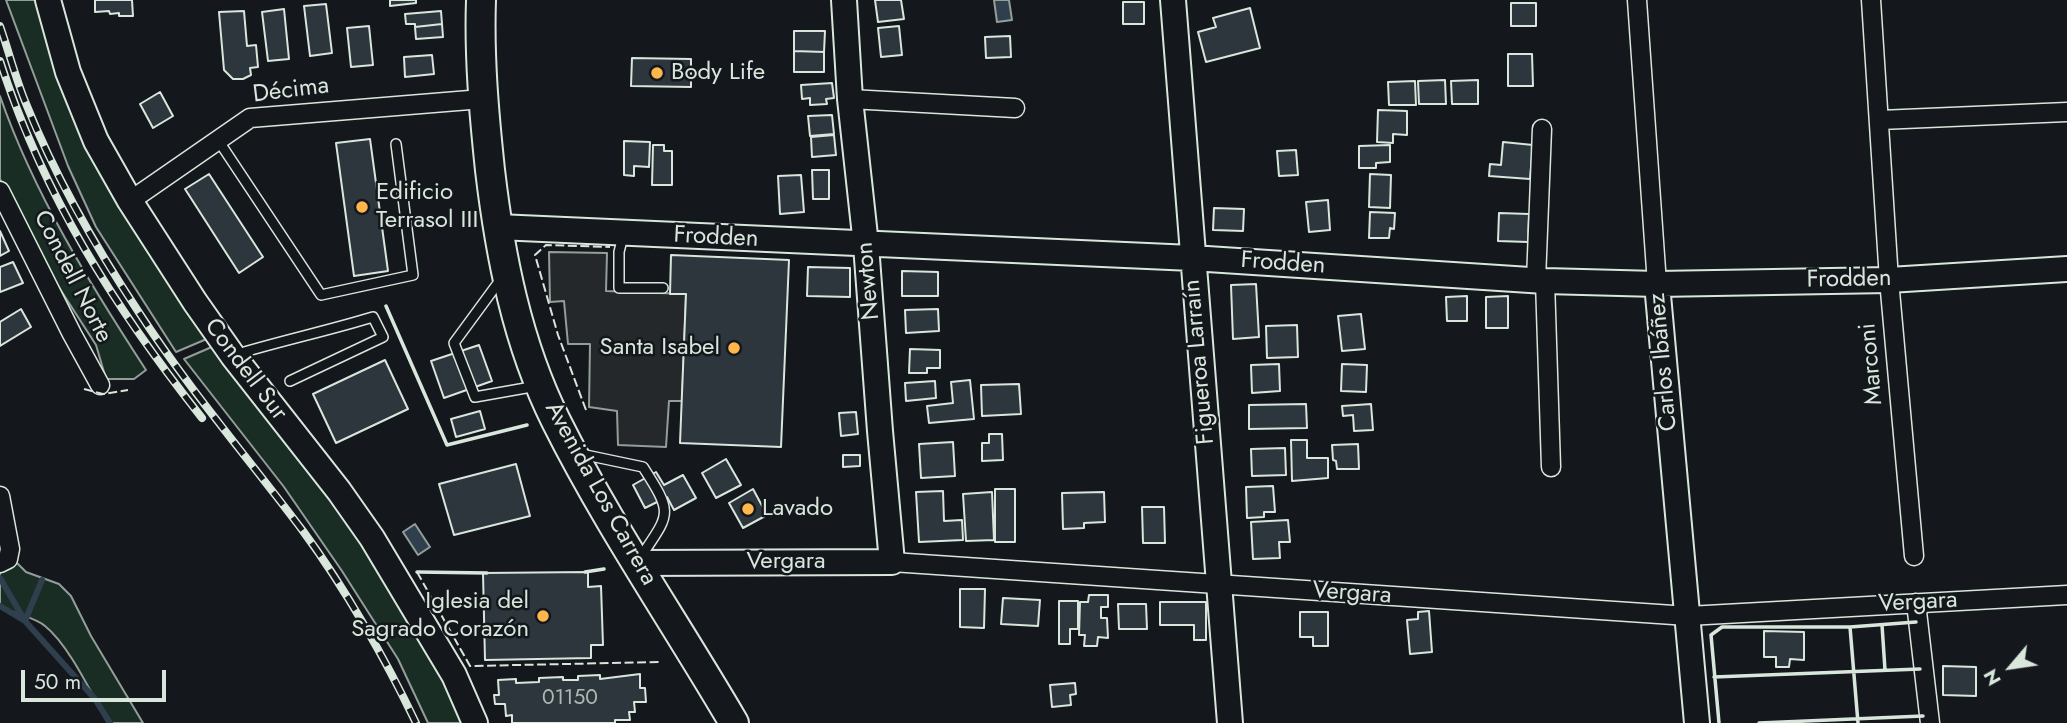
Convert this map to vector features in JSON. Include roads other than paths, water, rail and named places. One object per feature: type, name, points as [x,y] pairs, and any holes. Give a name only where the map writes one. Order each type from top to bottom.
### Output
[{"type":"main road","name":"Avenida Los Carrera","points":[[481,0],[482,99],[498,226],[513,303],[541,386],[555,420],[637,563],[734,723]]},
{"type":"street","name":"Condell Sur","points":[[48,0],[68,72],[96,141],[130,201],[233,356],[340,491],[379,548],[454,675],[475,723]]},
{"type":"street","name":"Newton","points":[[844,0],[850,99],[866,245],[892,562]]},
{"type":"street","name":"Figueroa Larraín","points":[[1173,0],[1230,723]]},
{"type":"street","name":"Carlos Ibáñez","points":[[1637,0],[1657,284],[1697,723]]},
{"type":"street","name":"Marconi","points":[[1871,0],[1889,280],[1914,556]]},
{"type":"street","name":"Décima","points":[[130,201],[250,118],[482,99]]},
{"type":"street","points":[[850,99],[1015,108]]},
{"type":"street","points":[[1880,120],[2067,112]]},
{"type":"street","points":[[1542,129],[1540,281],[1551,467]]},
{"type":"street","name":"Condell Norte","points":[[0,191],[100,385]]},
{"type":"street","name":"Frodden","points":[[498,226],[624,234],[1192,258],[1540,281],[1657,284],[1889,280],[2067,270]]},
{"type":"street","points":[[0,496],[10,549],[4,561]]},
{"type":"street","name":"Vergara","points":[[637,563],[892,562],[1688,616],[2067,595]]},
{"type":"street","points":[[1916,603],[1930,723]]},
{"type":"lane","points":[[218,139],[321,295],[413,275],[396,144]]},
{"type":"lane","points":[[624,234],[619,252],[619,288],[663,288]]},
{"type":"lane","points":[[506,272],[454,343],[475,397],[541,386]]},
{"type":"lane","points":[[233,356],[373,317],[383,337],[290,381]]},
{"type":"lane","points":[[574,453],[643,467],[659,492],[666,511],[665,520],[637,563]]},
{"type":"water","points":[[994,0],[1009,0],[1012,20],[997,22]]},
{"type":"water","points":[[415,524],[430,547],[418,555],[403,532]]},
{"type":"waterway","points":[[0,578],[25,621],[95,699],[110,723]]},
{"type":"waterway","points":[[0,606],[25,621],[42,580]]},
{"type":"railway","points":[[0,26],[19,86],[38,133],[77,211],[107,262],[177,368],[319,553],[392,674],[416,723]]},
{"type":"railway","points":[[0,61],[37,158],[84,248],[140,335],[202,418]]},
{"type":"place","name":"Body Life","points":[[657,73]]},
{"type":"place","name":"Edificio Terrasol III","points":[[362,207]]},
{"type":"place","name":"Santa Isabel","points":[[734,348]]},
{"type":"place","name":"Lavado","points":[[748,509]]},
{"type":"place","name":"Iglesia del Sagrado Corazón","points":[[543,616]]}]
